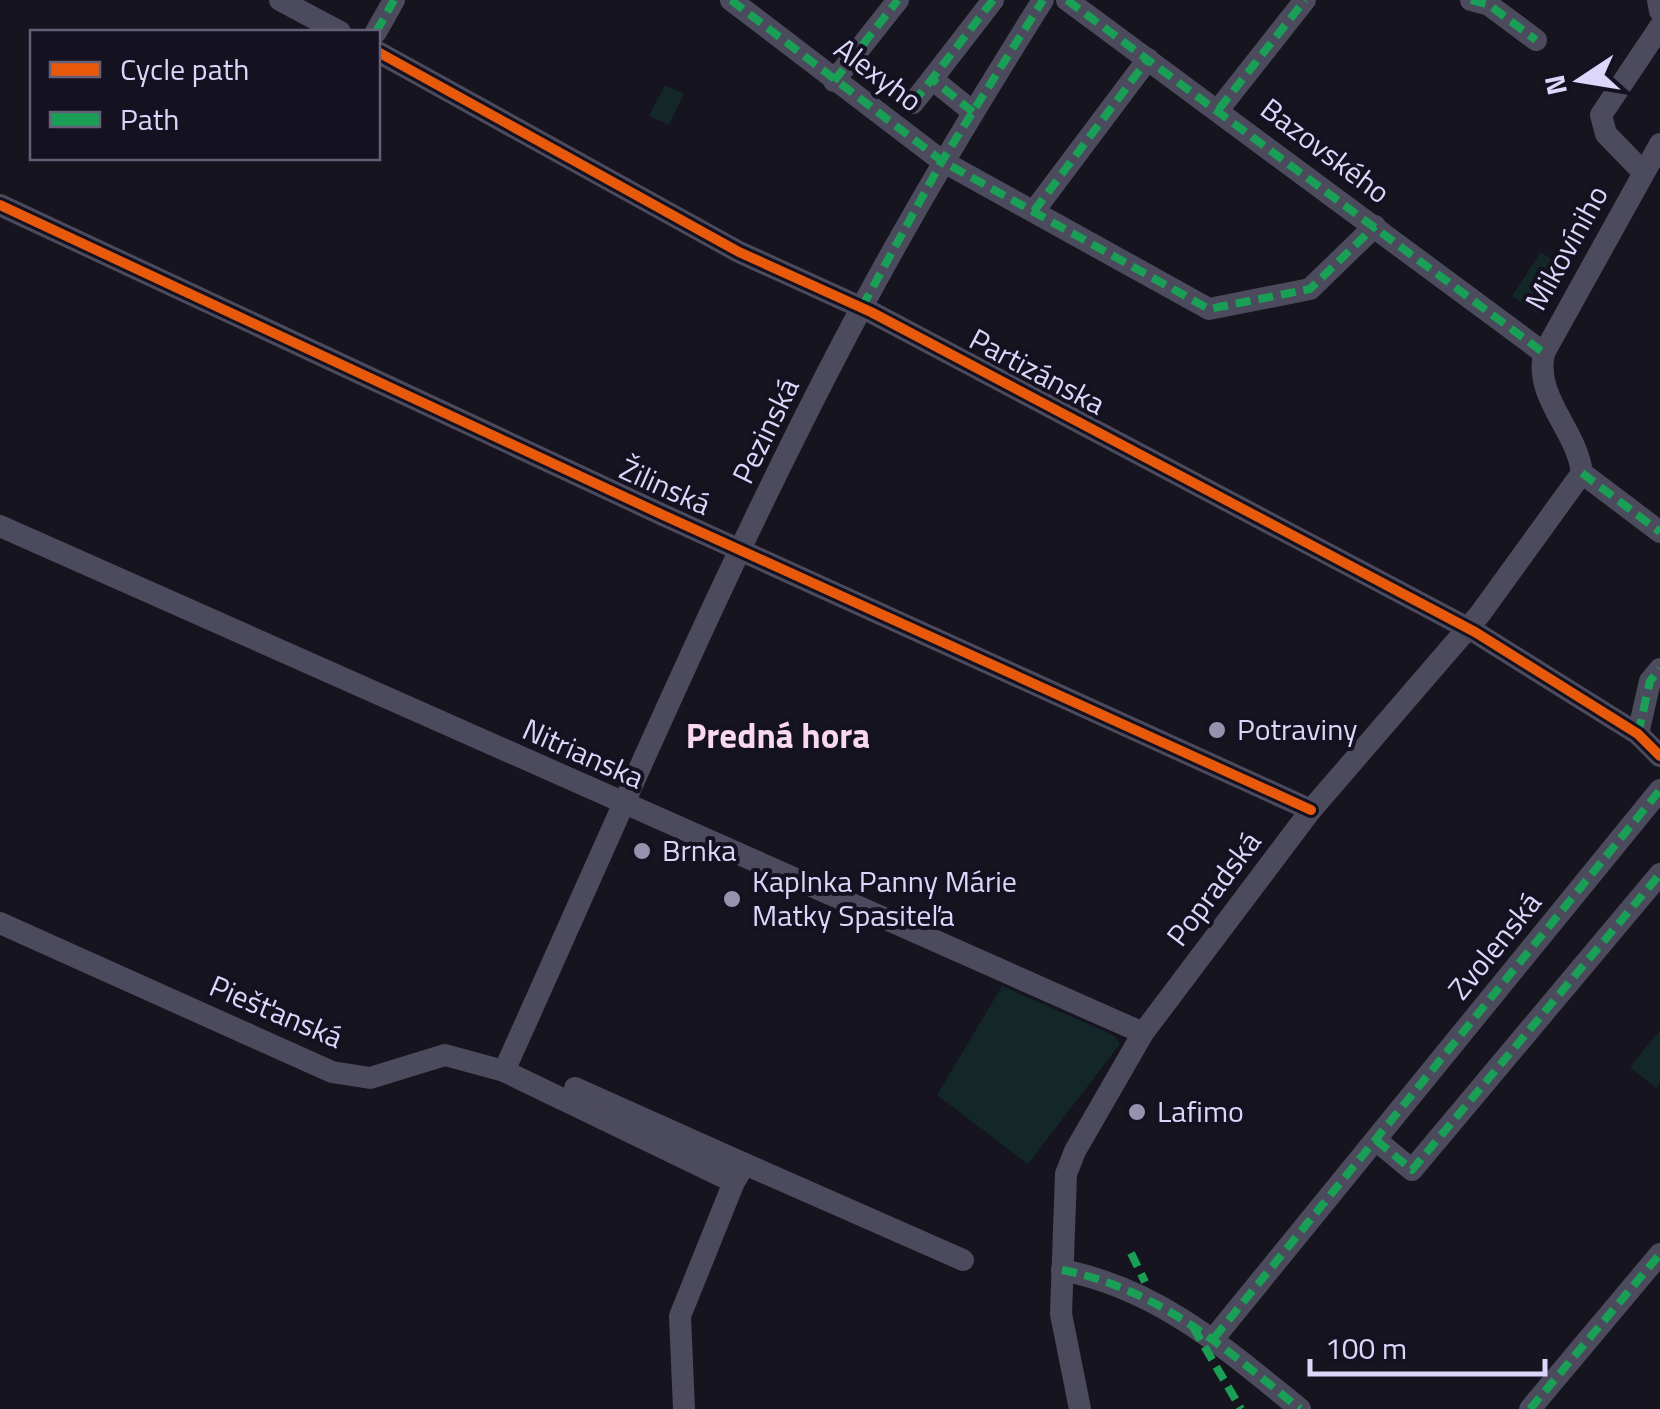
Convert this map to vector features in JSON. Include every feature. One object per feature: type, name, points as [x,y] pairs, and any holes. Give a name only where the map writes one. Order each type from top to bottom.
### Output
[{"type":"street","points":[[280,0],[336,30]]},
{"type":"street","points":[[377,30],[394,0]]},
{"type":"street","name":"Alexyho","points":[[731,0],[942,161],[1209,309],[1310,289],[1375,226]]},
{"type":"street","points":[[834,81],[898,0]]},
{"type":"street","points":[[913,103],[992,0]]},
{"type":"street","name":"Pezinská","points":[[507,1065],[742,550],[862,307],[942,161],[1043,0]]},
{"type":"street","name":"Bazovského","points":[[1067,0],[1544,353]]},
{"type":"street","points":[[1219,109],[1305,0]]},
{"type":"street","points":[[1471,0],[1489,4],[1536,40]]},
{"type":"street","points":[[1658,0],[1660,11]]},
{"type":"street","name":"Mikovíniho","points":[[1643,172],[1606,134],[1601,115],[1660,27]]},
{"type":"street","name":"Partizánska","points":[[380,53],[738,252],[862,307],[1465,628],[1638,734],[1660,756]]},
{"type":"street","points":[[1034,211],[1148,59]]},
{"type":"street","points":[[932,79],[973,112]]},
{"type":"street","name":"Mikovíniho","points":[[1544,353],[1660,144]]},
{"type":"street","name":"Žilinská","points":[[0,205],[1311,810]]},
{"type":"street","points":[[1544,353],[1545,387],[1575,442],[1582,472],[1660,532]]},
{"type":"street","name":"Popradská","points":[[1080,1409],[1064,1345],[1062,1270],[1066,1174],[1075,1151],[1143,1033],[1311,810],[1507,580],[1582,472]]},
{"type":"street","name":"Nitrianska","points":[[0,526],[1143,1033]]},
{"type":"street","points":[[1638,734],[1650,682],[1660,668]]},
{"type":"street","name":"Zvolenská","points":[[1214,1338],[1660,790]]},
{"type":"street","points":[[1376,1140],[1412,1170],[1660,874]]},
{"type":"street","name":"Piešťanská","points":[[0,923],[332,1072],[370,1078],[446,1056],[507,1065],[740,1173],[963,1260]]},
{"type":"street","points":[[684,1409],[680,1316],[740,1173]]},
{"type":"street","points":[[1530,1409],[1660,1254]]},
{"type":"street","points":[[1062,1270],[1144,1295],[1214,1338],[1300,1409]]},
{"type":"green space","points":[[665,85],[684,94],[669,125],[649,116]]},
{"type":"green space","points":[[1541,252],[1566,270],[1537,313],[1512,296]]},
{"type":"green space","points":[[1002,986],[1115,1036],[1120,1044],[1028,1164],[937,1095]]},
{"type":"green space","points":[[1660,1030],[1660,1083],[1656,1088],[1630,1067]]},
{"type":"marked path","points":[[377,30],[394,0]]},
{"type":"marked path","points":[[731,0],[942,161],[1209,309],[1310,289],[1375,226]]},
{"type":"marked path","points":[[834,81],[898,0]]},
{"type":"marked path","points":[[973,112],[932,79],[993,0]]},
{"type":"marked path","points":[[862,307],[942,161],[1043,0]]},
{"type":"marked path","points":[[1067,0],[1544,353]]},
{"type":"marked path","points":[[1219,109],[1305,0]]},
{"type":"marked path","points":[[1471,0],[1489,5],[1536,40]]},
{"type":"marked path","points":[[1034,211],[1148,59]]},
{"type":"marked path","points":[[913,103],[932,79]]},
{"type":"marked path","points":[[1582,473],[1660,532]]},
{"type":"marked path","points":[[1638,734],[1650,681],[1660,669]]},
{"type":"marked path","points":[[1214,1338],[1660,790]]},
{"type":"marked path","points":[[1376,1140],[1412,1170],[1660,874]]},
{"type":"marked path","points":[[1131,1253],[1145,1282]]},
{"type":"marked path","points":[[1530,1409],[1660,1254]]},
{"type":"marked path","points":[[1062,1270],[1130,1291],[1190,1324],[1300,1409]]},
{"type":"marked path","points":[[1193,1327],[1241,1409]]},
{"type":"cycle path","points":[[380,53],[739,252],[871,312],[1475,632],[1638,734],[1660,756]]},
{"type":"cycle path","points":[[0,205],[663,515],[1311,810]]},
{"type":"place","name":"Potraviny","points":[[1217,730]]},
{"type":"place","name":"Brnka","points":[[642,851]]},
{"type":"place","name":"Kaplnka Panny Márie Matky Spasiteľa","points":[[732,899]]},
{"type":"place","name":"Lafimo","points":[[1137,1112]]},
{"type":"district","name":"Predná hora","points":[[778,736]]}]
